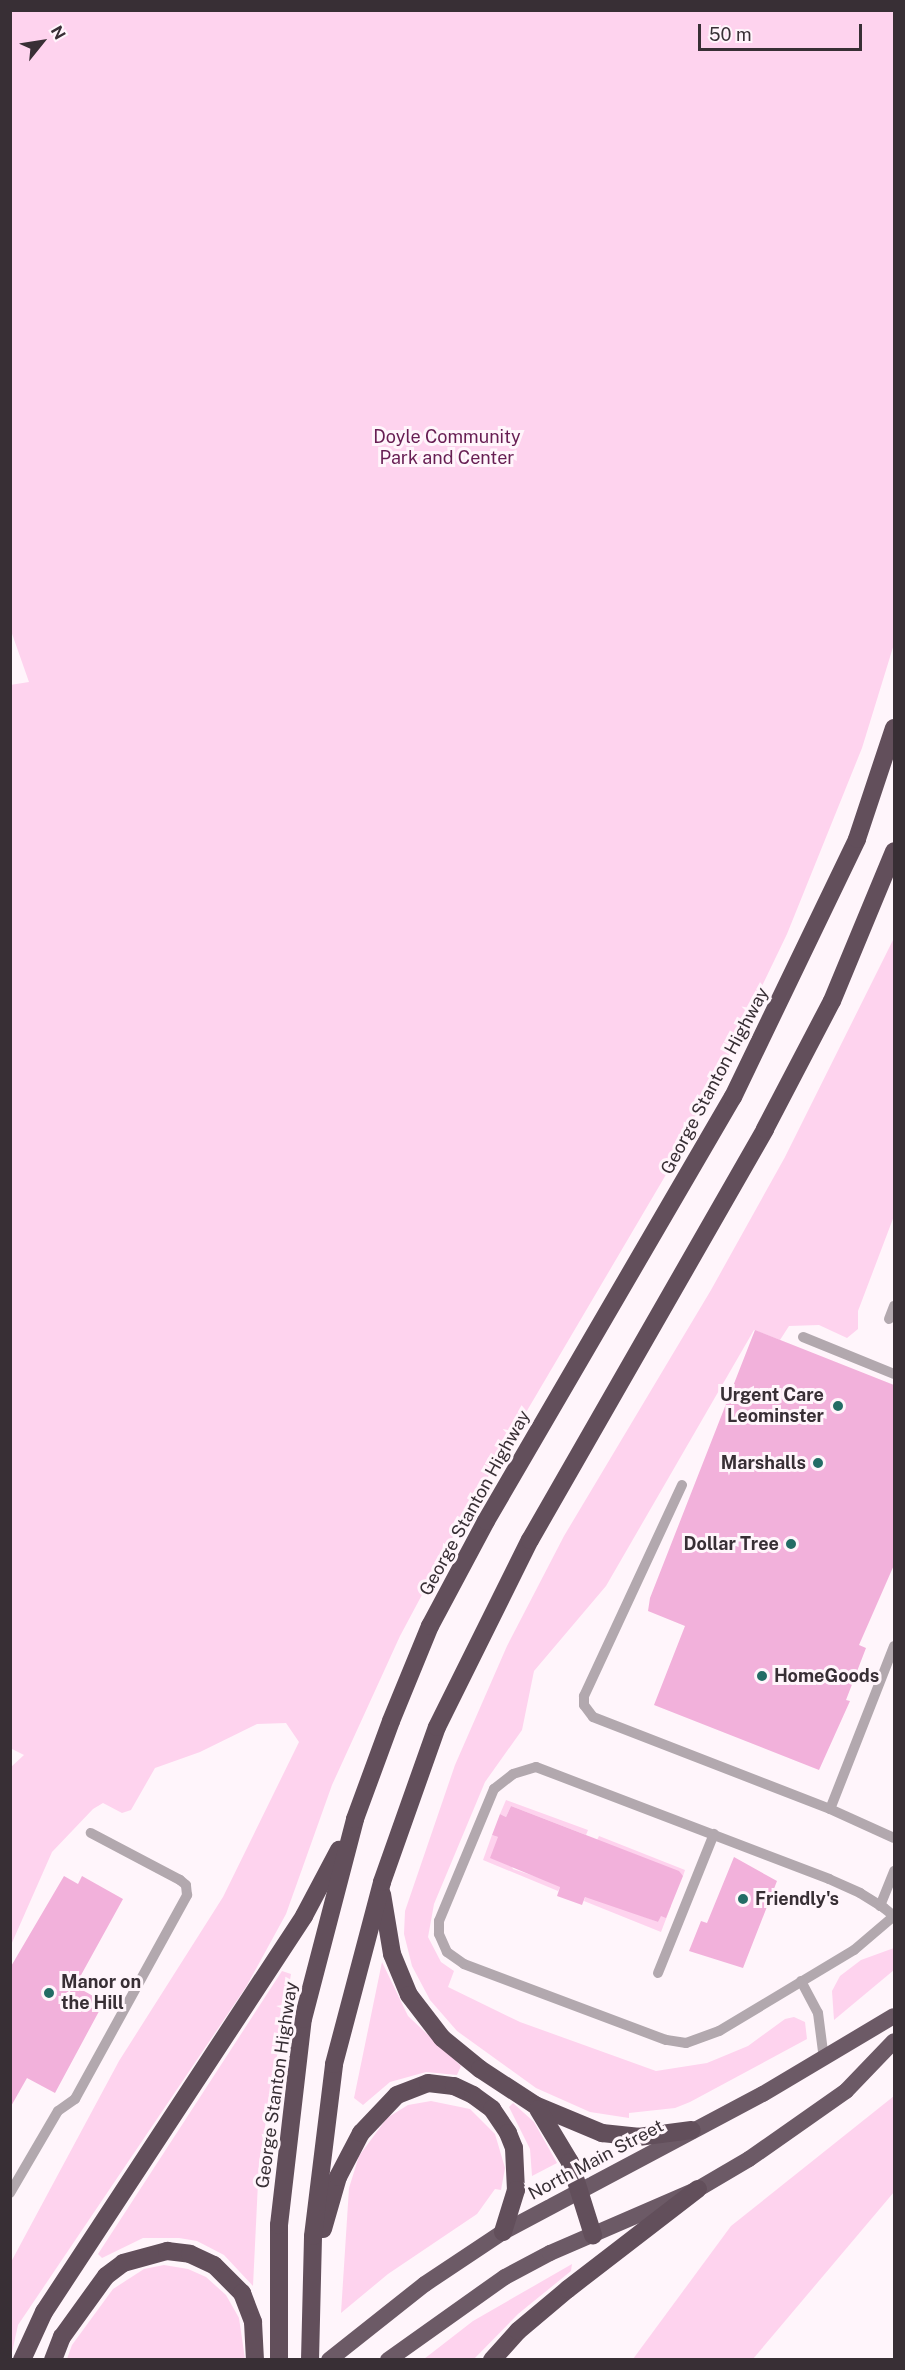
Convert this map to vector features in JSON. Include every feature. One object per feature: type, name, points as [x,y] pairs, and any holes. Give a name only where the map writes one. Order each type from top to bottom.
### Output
[{"type":"highway","name":"George Stanton Highway","points":[[279,2360],[279,2225],[300,2041],[327,1919],[355,1819],[430,1626],[486,1521],[733,1097],[796,972],[857,839],[894,728]]},
{"type":"highway","points":[[310,2360],[312,2268],[321,2149],[334,2064],[382,1882],[437,1727],[525,1550],[765,1129],[832,1001],[894,851]]},
{"type":"highway","points":[[22,2360],[44,2312],[304,1916],[355,1819]]},
{"type":"highway","points":[[382,1882],[392,1954],[402,1983],[418,2010],[450,2045],[535,2105],[614,2136],[664,2136],[692,2130]]},
{"type":"highway","name":"North Main Street","points":[[329,2360],[374,2322],[502,2232],[824,2059],[894,2016]]},
{"type":"highway","points":[[492,2360],[518,2331],[568,2289],[698,2189],[846,2091],[894,2041]]},
{"type":"highway","points":[[312,2268],[334,2188],[355,2143],[379,2110],[415,2085],[441,2084],[464,2090],[482,2100],[500,2119],[514,2148],[516,2163],[516,2190],[502,2232]]},
{"type":"highway","points":[[535,2105],[561,2143],[593,2235]]},
{"type":"highway","points":[[388,2360],[505,2277],[698,2189]]},
{"type":"highway","points":[[53,2360],[62,2337],[106,2276],[123,2263],[167,2251],[190,2254],[214,2265],[237,2286],[253,2322],[255,2360]]},
{"type":"lane","points":[[889,1319],[894,1306]]},
{"type":"lane","points":[[803,1337],[894,1374]]},
{"type":"lane","points":[[682,1485],[584,1696],[584,1705],[593,1717],[830,1809],[894,1838]]},
{"type":"lane","points":[[830,1809],[894,1646]]},
{"type":"lane","points":[[536,1767],[550,1770],[829,1879],[880,1906],[894,1916],[871,1938],[719,2031],[686,2043],[677,2043],[464,1964],[442,1945],[439,1921],[490,1797],[504,1780],[520,1771],[536,1767]]},
{"type":"lane","points":[[10,2193],[57,2111],[75,2099],[187,1895],[186,1885],[180,1880],[91,1833]]},
{"type":"lane","points":[[658,1973],[714,1834]]},
{"type":"lane","points":[[880,1906],[894,1871]]},
{"type":"lane","points":[[801,1981],[818,2013],[824,2059]]},
{"type":"green space","name":"Doyle Community Park and Center","points":[[10,11],[894,11],[894,644],[862,748],[787,934],[694,1127],[455,1533],[400,1636],[332,1785],[286,1914],[246,1987],[18,2325],[11,2357],[11,2262],[119,2061],[223,1897],[299,1742],[286,1723],[257,1724],[200,1752],[155,1768],[131,1810],[122,1813],[103,1803],[93,1809],[52,1852],[11,1945],[11,1767],[24,1755],[10,1748],[10,685],[29,682],[10,628]]},
{"type":"green space","points":[[894,938],[894,1216],[858,1311],[858,1329],[847,1338],[819,1325],[789,1326],[780,1340],[754,1330],[606,1586],[534,1671],[522,1730],[485,1782],[434,1904],[428,1937],[441,1962],[454,1971],[448,1987],[520,2022],[656,2071],[707,2063],[748,2046],[785,2019],[794,2017],[805,2022],[807,2039],[690,2102],[675,2108],[629,2113],[629,2118],[590,2112],[536,2088],[457,2031],[430,2000],[412,1966],[404,1934],[405,1911],[455,1765],[507,1646],[564,1536],[711,1290],[785,1157]]},
{"type":"green space","points":[[506,1800],[588,1830],[586,1835],[511,1806],[506,1817],[500,1814]]},
{"type":"green space","points":[[492,1835],[498,1837],[513,1869],[561,1885],[558,1891],[483,1860]]},
{"type":"green space","points":[[599,1836],[685,1870],[683,1876],[597,1840]]},
{"type":"green space","points":[[586,1895],[658,1922],[665,1903],[671,1906],[661,1932],[584,1901]]},
{"type":"green space","points":[[894,1948],[894,1970],[834,2020],[832,1991],[840,1976],[861,1960]]},
{"type":"green space","points":[[382,1962],[408,2016],[461,2066],[457,2075],[426,2072],[390,2082],[363,2105],[354,2098]]},
{"type":"green space","points":[[282,1971],[291,1974],[259,2162],[253,2286],[224,2255],[197,2241],[179,2238],[143,2238],[102,2258],[98,2254]]},
{"type":"green space","points":[[894,2096],[894,2192],[753,2359],[633,2359],[731,2226]]},
{"type":"green space","points":[[431,2101],[470,2109],[495,2134],[505,2168],[501,2190],[495,2189],[477,2214],[388,2274],[341,2313],[349,2188],[359,2156],[387,2118],[408,2105]]},
{"type":"green space","points":[[513,2103],[534,2122],[557,2163],[532,2176],[530,2149],[509,2107]]},
{"type":"green space","points":[[572,2264],[571,2271],[518,2314],[474,2359],[424,2359],[473,2321]]},
{"type":"green space","points":[[164,2265],[188,2269],[206,2277],[226,2295],[239,2318],[245,2359],[67,2359],[72,2345],[113,2289],[144,2269]]},
{"type":"building","points":[[755,1330],[894,1385],[894,1565],[859,1645],[866,1648],[846,1700],[850,1701],[819,1770],[654,1705],[685,1626],[648,1611],[650,1598]]},
{"type":"building","points":[[511,1806],[679,1871],[683,1876],[666,1918],[661,1916],[658,1922],[585,1897],[582,1905],[557,1896],[560,1887],[490,1858],[498,1837],[492,1835],[500,1814],[506,1817]]},
{"type":"building","name":"Friendly's","points":[[734,1857],[777,1881],[743,1968],[689,1951],[701,1921],[707,1923]]},
{"type":"building","name":"Manor on the Hill","points":[[64,1876],[78,1884],[82,1876],[123,1899],[75,1986],[104,2002],[55,2093],[27,2078],[10,2108],[10,1968]]},
{"type":"place","name":"Urgent Care Leominster","points":[[838,1406]]},
{"type":"place","name":"Marshalls","points":[[818,1463]]},
{"type":"place","name":"Dollar Tree","points":[[791,1544]]},
{"type":"place","name":"HomeGoods","points":[[762,1676]]},
{"type":"place","name":"Friendly's","points":[[743,1899]]},
{"type":"place","name":"Manor on the Hill","points":[[49,1993]]}]
